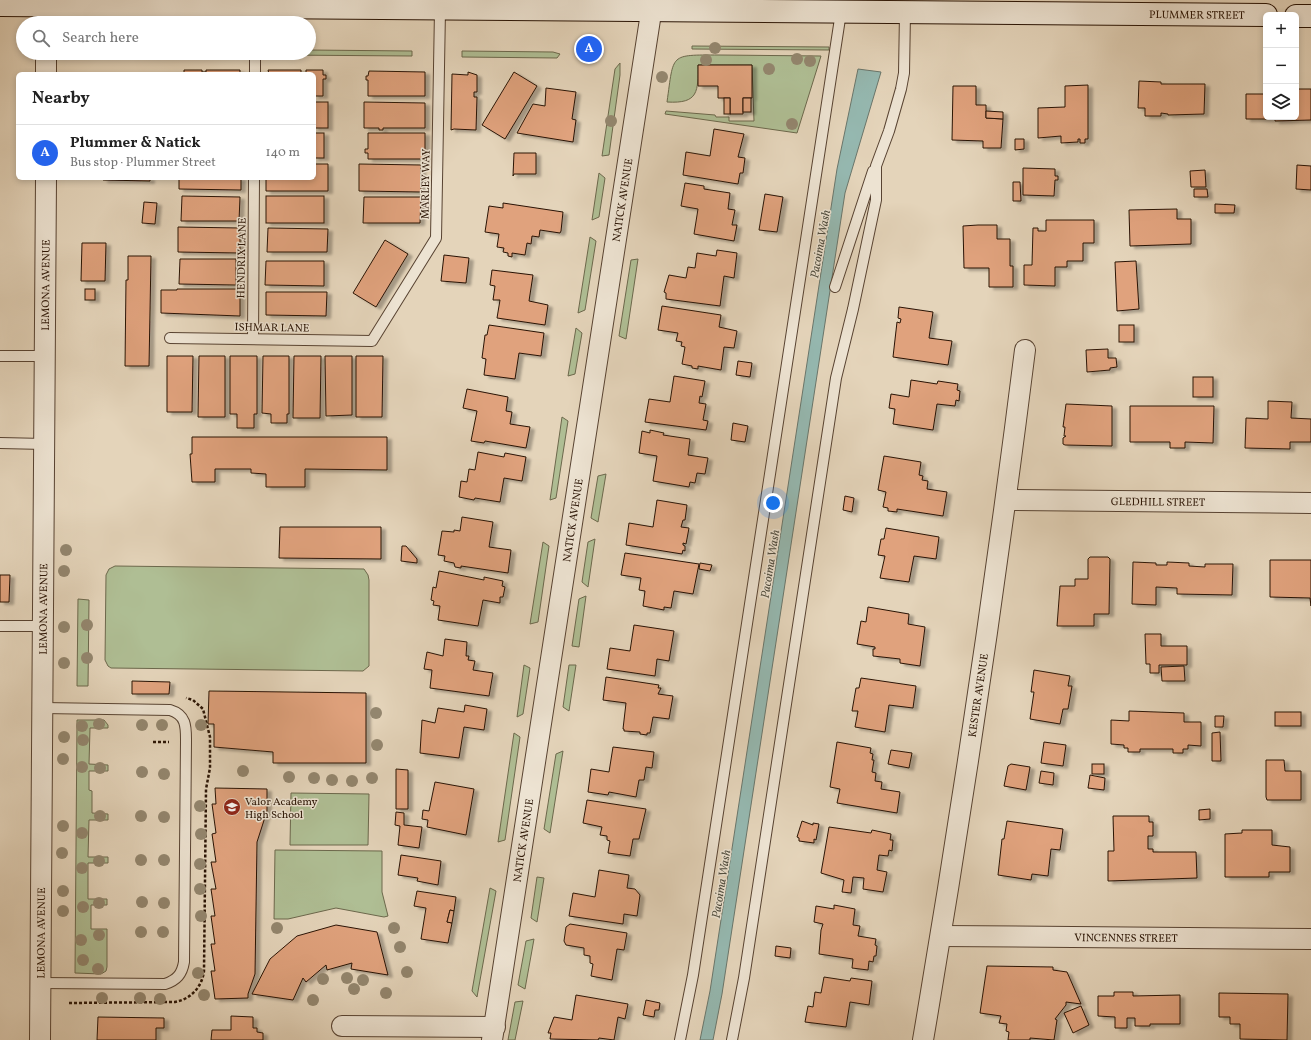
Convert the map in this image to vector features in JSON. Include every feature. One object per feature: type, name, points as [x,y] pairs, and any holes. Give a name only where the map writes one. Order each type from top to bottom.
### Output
[{"type":"main road","name":"PLUMMER STREET","points":[[0,5],[48,10],[256,15],[652,5],[841,12],[1263,16]]},
{"type":"main road","points":[[1299,16],[1311,16]]},
{"type":"street","name":"NATICK AVENUE","points":[[493,1033],[652,5]]},
{"type":"street","points":[[46,60],[46,72]]},
{"type":"street","name":"LEMONA AVENUE","points":[[40,1040],[46,356],[46,180]]},
{"type":"street","name":"KESTER AVENUE","points":[[923,1040],[941,936],[1006,500],[1025,350]]},
{"type":"street","name":"GLEDHILL STREET","points":[[1006,500],[1311,503]]},
{"type":"street","name":"VINCENNES STREET","points":[[941,936],[1311,939]]},
{"type":"street","points":[[342,1026],[493,1033]]},
{"type":"lane","name":"MARLEY WAY","points":[[372,340],[436,238],[440,10]]},
{"type":"lane","points":[[680,1040],[693,975],[841,12]]},
{"type":"lane","points":[[835,287],[889,131],[901,89],[904,73],[905,13]]},
{"type":"lane","points":[[255,60],[255,72]]},
{"type":"lane","points":[[732,1040],[744,978],[836,378],[853,309],[876,200],[876,166]]},
{"type":"lane","name":"HENDRIX LANE","points":[[253,339],[254,180]]},
{"type":"lane","name":"ISHMAR LANE","points":[[170,338],[372,340]]},
{"type":"lane","points":[[0,356],[46,356]]},
{"type":"lane","points":[[0,443],[45,444]]},
{"type":"lane","points":[[0,626],[43,626]]},
{"type":"lane","points":[[41,983],[165,984],[173,982],[181,974],[184,962],[186,742],[184,719],[178,713],[170,710],[43,708]]},
{"type":"green space","points":[[692,46],[829,47],[829,50],[692,49]]},
{"type":"green space","points":[[316,50],[412,51],[412,56],[316,55]]},
{"type":"green space","points":[[462,51],[553,52],[560,54],[557,58],[462,57]]},
{"type":"green space","points":[[691,55],[821,56],[797,133],[665,114],[666,111],[715,115],[716,117],[729,117],[729,121],[754,121],[752,65],[698,65],[697,89],[691,98],[685,101],[667,102],[671,74],[673,66],[677,60]]},
{"type":"green space","points":[[620,63],[620,75],[609,155],[602,156],[615,69]]},
{"type":"green space","points":[[599,173],[605,178],[599,217],[592,220]]},
{"type":"green space","points":[[590,237],[596,241],[585,310],[578,313]]},
{"type":"green space","points":[[638,259],[626,339],[619,336],[631,260]]},
{"type":"green space","points":[[576,328],[582,333],[575,374],[568,376]]},
{"type":"green space","points":[[562,417],[568,421],[556,498],[550,500]]},
{"type":"green space","points":[[606,474],[598,522],[591,518],[598,476]]},
{"type":"green space","points":[[595,539],[588,587],[582,582],[588,542]]},
{"type":"green space","points":[[543,542],[549,546],[538,622],[530,624]]},
{"type":"green space","points":[[115,566],[364,569],[369,580],[369,666],[363,671],[111,668],[105,660],[106,575],[109,569]]},
{"type":"green space","points":[[586,596],[579,647],[572,646],[579,599]]},
{"type":"green space","points":[[78,599],[89,600],[88,686],[77,686]]},
{"type":"green space","points":[[524,665],[530,668],[523,714],[517,717]]},
{"type":"green space","points":[[569,665],[576,665],[569,711],[563,707]]},
{"type":"green space","points":[[77,720],[104,720],[108,725],[108,728],[90,728],[89,764],[108,765],[108,771],[89,771],[89,790],[92,791],[92,813],[108,814],[108,820],[89,820],[88,857],[108,857],[108,863],[88,863],[88,899],[107,899],[107,905],[91,905],[91,929],[107,929],[107,967],[106,971],[101,974],[75,973]]},
{"type":"green space","points":[[514,733],[520,737],[505,840],[498,842]]},
{"type":"green space","points":[[563,751],[550,833],[544,829],[556,754]]},
{"type":"green space","points":[[291,793],[369,794],[368,845],[290,845]]},
{"type":"green space","points":[[275,850],[382,851],[382,892],[388,916],[384,917],[336,908],[288,919],[274,919]]},
{"type":"green space","points":[[537,877],[544,878],[537,922],[531,918]]},
{"type":"green space","points":[[490,888],[496,891],[477,997],[472,991]]},
{"type":"green space","points":[[534,939],[525,989],[518,985],[526,941]]},
{"type":"green space","points":[[523,1001],[515,1040],[508,1040],[515,1002]]},
{"type":"water","points":[[858,69],[881,72],[845,193],[722,994],[713,1040],[700,1040],[710,991],[837,169]]},
{"type":"building","points":[[698,65],[752,65],[752,98],[743,98],[743,114],[730,114],[730,98],[718,98],[718,86],[698,86]]},
{"type":"building","points":[[184,70],[202,70],[202,72],[184,72]]},
{"type":"building","points":[[206,70],[240,70],[240,72],[206,72]]},
{"type":"building","points":[[268,70],[301,70],[301,72],[268,72]]},
{"type":"building","points":[[306,70],[323,70],[323,75],[326,75],[326,79],[323,79],[323,96],[316,96],[316,72],[306,72]]},
{"type":"building","points":[[369,71],[425,72],[425,96],[368,96],[368,80],[366,80],[366,76],[368,76]]},
{"type":"building","points":[[468,72],[477,75],[477,92],[474,92],[474,97],[477,97],[476,130],[451,130],[452,74],[468,75]]},
{"type":"building","points":[[514,72],[537,86],[505,139],[482,125]]},
{"type":"building","points":[[1139,81],[1161,82],[1161,84],[1205,84],[1204,114],[1168,115],[1161,113],[1161,116],[1145,116],[1145,108],[1138,108]]},
{"type":"building","points":[[1088,85],[1088,139],[1085,139],[1085,143],[1080,143],[1080,139],[1078,139],[1078,142],[1061,143],[1061,136],[1038,138],[1038,108],[1065,107],[1065,86]]},
{"type":"building","points":[[953,86],[976,86],[976,105],[986,105],[986,118],[1003,119],[1001,148],[983,148],[983,141],[952,140]]},
{"type":"building","points":[[546,88],[576,92],[572,119],[576,120],[573,142],[517,133],[533,104],[545,106]]},
{"type":"building","points":[[1299,89],[1311,89],[1311,120],[1275,121],[1299,120]]},
{"type":"building","points":[[1246,94],[1263,94],[1263,119],[1246,119]]},
{"type":"building","points":[[724,98],[730,98],[730,114],[724,114]]},
{"type":"building","points":[[743,98],[751,98],[751,112],[743,112]]},
{"type":"building","points":[[316,102],[328,102],[328,128],[316,128]]},
{"type":"building","points":[[364,102],[425,103],[425,128],[383,128],[383,130],[379,130],[379,128],[364,128]]},
{"type":"building","points":[[986,111],[1003,112],[1003,119],[986,118]]},
{"type":"building","points":[[714,129],[744,134],[738,157],[745,158],[743,173],[740,173],[738,184],[683,175],[686,152],[710,156]]},
{"type":"building","points":[[316,133],[324,133],[324,158],[316,158]]},
{"type":"building","points":[[368,133],[425,133],[425,159],[368,159],[368,153],[365,153],[365,149],[368,149]]},
{"type":"building","points":[[1015,139],[1024,139],[1024,149],[1015,150]]},
{"type":"building","points":[[514,153],[536,153],[536,174],[514,174],[513,176]]},
{"type":"building","points":[[316,164],[328,164],[328,191],[266,191],[266,180],[316,180]]},
{"type":"building","points":[[359,164],[421,165],[421,192],[359,191]]},
{"type":"building","points":[[1297,165],[1311,166],[1311,190],[1296,189]]},
{"type":"building","points":[[1023,168],[1055,169],[1055,176],[1058,176],[1058,180],[1055,180],[1054,196],[1023,195]]},
{"type":"building","points":[[1205,170],[1206,187],[1191,187],[1190,171]]},
{"type":"building","points":[[103,180],[150,180],[150,181]]},
{"type":"building","points":[[179,180],[241,180],[241,190],[179,189]]},
{"type":"building","points":[[1013,182],[1020,182],[1021,201],[1013,201]]},
{"type":"building","points":[[685,183],[704,186],[704,189],[730,193],[728,209],[735,210],[732,225],[737,225],[734,241],[694,234],[698,209],[681,206]]},
{"type":"building","points":[[1194,189],[1207,189],[1208,197],[1194,197]]},
{"type":"building","points":[[765,194],[783,197],[777,232],[759,230]]},
{"type":"building","points":[[182,196],[240,197],[239,221],[181,221]]},
{"type":"building","points":[[266,196],[324,196],[324,223],[266,223]]},
{"type":"building","points":[[364,197],[421,197],[420,223],[363,223]]},
{"type":"building","points":[[144,202],[157,203],[155,224],[142,223]]},
{"type":"building","points":[[503,203],[563,212],[560,233],[540,230],[539,237],[532,236],[531,244],[527,243],[525,255],[512,253],[512,257],[508,256],[508,253],[503,252],[504,248],[497,247],[499,234],[485,232],[489,206],[503,208]]},
{"type":"building","points":[[1215,204],[1235,205],[1234,213],[1215,213]]},
{"type":"building","points":[[1177,209],[1177,219],[1191,219],[1191,244],[1130,246],[1129,210]]},
{"type":"building","points":[[1046,220],[1094,220],[1094,243],[1083,243],[1083,261],[1067,261],[1067,267],[1055,267],[1055,286],[1024,285],[1024,265],[1032,265],[1033,228],[1038,228],[1038,231],[1046,231]]},
{"type":"building","points":[[997,225],[997,239],[1010,239],[1010,266],[1013,266],[1013,287],[989,287],[989,268],[964,268],[963,226]]},
{"type":"building","points":[[178,227],[240,228],[240,253],[178,252]]},
{"type":"building","points":[[268,228],[328,229],[327,252],[267,252]]},
{"type":"building","points":[[385,240],[408,254],[376,307],[353,293]]},
{"type":"building","points":[[82,243],[106,243],[105,281],[81,281]]},
{"type":"building","points":[[717,250],[737,253],[734,278],[724,276],[720,306],[666,299],[666,293],[664,292],[669,275],[686,278],[688,267],[695,268],[697,253],[716,256]]},
{"type":"building","points":[[444,255],[469,258],[466,283],[441,281]]},
{"type":"building","points":[[128,256],[151,256],[149,366],[125,366],[126,280],[128,280]]},
{"type":"building","points":[[180,259],[236,259],[236,285],[179,284]]},
{"type":"building","points":[[266,261],[324,261],[324,286],[265,285]]},
{"type":"building","points":[[1136,261],[1139,309],[1117,311],[1115,262]]},
{"type":"building","points":[[492,270],[533,275],[529,301],[548,305],[545,325],[497,318],[500,300],[493,300],[495,286],[490,285]]},
{"type":"building","points":[[85,289],[95,289],[95,300],[85,300]]},
{"type":"building","points":[[240,289],[240,316],[161,313],[161,290]]},
{"type":"building","points":[[266,292],[327,292],[326,316],[266,315]]},
{"type":"building","points":[[662,306],[721,315],[719,327],[737,331],[734,348],[724,347],[721,370],[698,366],[698,369],[682,364],[685,347],[681,346],[682,342],[676,341],[678,333],[658,330]]},
{"type":"building","points":[[899,307],[933,312],[929,338],[952,341],[948,365],[893,357],[897,322],[900,323],[901,319],[898,318]]},
{"type":"building","points":[[489,325],[544,333],[541,356],[519,353],[515,379],[484,375],[486,359],[482,358],[485,335],[487,335]]},
{"type":"building","points":[[1119,325],[1134,325],[1134,342],[1119,342]]},
{"type":"building","points":[[1108,349],[1108,358],[1116,358],[1117,367],[1110,368],[1110,370],[1087,372],[1086,350]]},
{"type":"building","points":[[167,356],[193,356],[192,412],[167,412]]},
{"type":"building","points":[[199,356],[225,356],[225,417],[198,417]]},
{"type":"building","points":[[230,356],[257,356],[257,414],[254,414],[254,428],[237,428],[237,414],[230,414]]},
{"type":"building","points":[[263,356],[289,356],[289,414],[287,414],[287,423],[271,423],[271,414],[262,413]]},
{"type":"building","points":[[294,356],[321,356],[320,418],[293,418]]},
{"type":"building","points":[[325,356],[352,356],[352,415],[326,416]]},
{"type":"building","points":[[356,356],[383,356],[382,417],[356,417]]},
{"type":"building","points":[[738,361],[752,363],[750,377],[736,375]]},
{"type":"building","points":[[674,376],[705,381],[702,397],[700,396],[699,403],[706,404],[703,420],[708,421],[706,430],[645,422],[649,399],[670,402]]},
{"type":"building","points":[[1193,377],[1213,377],[1213,397],[1193,397]]},
{"type":"building","points":[[911,380],[937,384],[938,381],[958,384],[957,390],[960,391],[959,401],[956,400],[955,406],[937,404],[933,430],[893,424],[895,409],[889,408],[891,394],[909,397]]},
{"type":"building","points":[[467,389],[508,397],[506,411],[512,412],[510,424],[530,427],[526,448],[485,441],[484,443],[471,441],[477,411],[463,408]]},
{"type":"building","points":[[1268,401],[1292,402],[1291,418],[1311,419],[1311,442],[1290,442],[1290,449],[1245,448],[1246,418],[1268,419]]},
{"type":"building","points":[[1066,404],[1112,406],[1112,446],[1063,444],[1063,438],[1066,436],[1064,436],[1065,427],[1063,427]]},
{"type":"building","points":[[1130,406],[1214,406],[1213,443],[1185,442],[1185,448],[1170,448],[1170,442],[1130,442]]},
{"type":"building","points":[[733,423],[748,426],[745,442],[731,440]]},
{"type":"building","points":[[650,430],[664,433],[663,435],[690,439],[688,455],[708,458],[705,474],[697,473],[695,483],[690,482],[689,487],[653,481],[657,456],[639,453],[642,431],[650,433]]},
{"type":"building","points":[[192,437],[387,437],[387,470],[305,469],[305,487],[266,487],[266,474],[251,473],[251,469],[215,469],[215,482],[192,482],[190,454],[192,454]]},
{"type":"building","points":[[478,452],[504,457],[505,453],[526,457],[522,481],[504,478],[500,502],[459,497],[461,481],[467,482],[469,469],[475,470]]},
{"type":"building","points":[[884,456],[921,462],[919,475],[923,476],[922,480],[928,481],[927,489],[947,492],[943,516],[897,509],[897,512],[888,511],[888,508],[883,507],[886,492],[878,490]]},
{"type":"building","points":[[845,496],[854,498],[852,512],[843,510]]},
{"type":"building","points":[[657,500],[687,505],[685,520],[683,520],[681,527],[689,528],[686,544],[683,543],[685,546],[685,551],[683,550],[682,554],[626,545],[629,523],[653,527]]},
{"type":"building","points":[[462,517],[493,522],[489,547],[511,550],[508,573],[461,566],[461,568],[455,567],[454,563],[444,561],[445,556],[438,555],[442,531],[460,531]]},
{"type":"building","points":[[280,527],[381,527],[381,559],[279,558]]},
{"type":"building","points":[[886,528],[939,537],[936,559],[914,556],[909,582],[880,578],[885,556],[878,555],[881,539],[884,539]]},
{"type":"building","points":[[402,546],[406,546],[417,559],[417,563],[401,561]]},
{"type":"building","points":[[625,553],[699,564],[693,594],[674,591],[671,608],[664,607],[664,610],[643,606],[645,591],[639,590],[641,578],[621,575]]},
{"type":"building","points":[[1090,557],[1108,557],[1110,559],[1109,614],[1094,614],[1094,626],[1057,626],[1060,586],[1075,586],[1075,579],[1088,579],[1088,559]]},
{"type":"building","points":[[1270,560],[1311,560],[1311,606],[1310,598],[1270,597]]},
{"type":"building","points":[[1133,562],[1156,563],[1156,565],[1167,565],[1167,562],[1189,563],[1189,566],[1205,567],[1205,564],[1233,564],[1232,595],[1177,594],[1177,588],[1156,587],[1156,605],[1132,604]]},
{"type":"building","points":[[700,563],[712,565],[710,571],[699,569]]},
{"type":"building","points":[[439,571],[484,580],[484,577],[503,581],[502,586],[505,587],[503,597],[500,597],[500,603],[483,600],[478,626],[438,620],[440,606],[433,605],[434,601],[431,600],[433,587],[436,588]]},
{"type":"building","points":[[0,575],[10,575],[9,602],[0,602]]},
{"type":"building","points":[[868,607],[909,614],[908,624],[925,627],[920,666],[900,663],[900,659],[873,656],[873,649],[875,649],[875,647],[857,644],[861,621],[866,622]]},
{"type":"building","points":[[634,625],[674,631],[669,661],[657,659],[655,676],[607,669],[610,648],[630,651]]},
{"type":"building","points":[[1145,634],[1161,634],[1161,646],[1187,646],[1187,665],[1159,665],[1159,673],[1150,673],[1150,664],[1146,664]]},
{"type":"building","points":[[445,639],[467,642],[466,656],[469,656],[468,660],[475,661],[473,670],[493,673],[489,696],[430,688],[432,670],[424,669],[427,652],[443,656]]},
{"type":"building","points":[[1184,666],[1185,681],[1162,681],[1161,667]]},
{"type":"building","points":[[1034,670],[1070,676],[1068,686],[1072,686],[1068,709],[1063,709],[1060,724],[1030,719],[1034,692],[1031,692]]},
{"type":"building","points":[[606,677],[659,685],[658,688],[661,688],[658,694],[673,696],[669,719],[653,717],[650,733],[647,733],[647,735],[640,734],[640,732],[624,731],[626,703],[603,700]]},
{"type":"building","points":[[861,678],[916,686],[913,708],[889,705],[885,732],[855,727],[858,711],[852,711],[856,688],[859,688]]},
{"type":"building","points":[[132,681],[170,682],[169,694],[132,694]]},
{"type":"building","points":[[209,691],[366,693],[366,763],[273,763],[273,752],[214,747],[214,724],[208,724]]},
{"type":"building","points":[[465,705],[487,709],[484,730],[464,727],[459,758],[420,753],[422,720],[435,723],[438,708],[464,712]]},
{"type":"building","points":[[1129,711],[1184,713],[1184,722],[1201,722],[1201,746],[1188,745],[1188,749],[1183,749],[1183,753],[1173,753],[1173,749],[1140,749],[1140,752],[1128,752],[1128,748],[1124,748],[1124,745],[1111,744],[1111,720],[1129,721]]},
{"type":"building","points":[[1275,712],[1301,712],[1301,726],[1275,726]]},
{"type":"building","points":[[1215,716],[1224,716],[1223,727],[1215,727]]},
{"type":"building","points":[[1220,732],[1221,761],[1212,761],[1212,733]]},
{"type":"building","points":[[837,742],[871,748],[870,753],[873,754],[872,760],[874,760],[872,772],[876,773],[875,781],[882,782],[881,789],[900,792],[897,813],[837,803],[840,789],[830,787]]},
{"type":"building","points":[[1044,742],[1066,745],[1063,766],[1041,763]]},
{"type":"building","points":[[613,747],[654,752],[652,768],[646,767],[644,780],[639,780],[636,797],[609,792],[608,795],[588,792],[591,769],[609,772]]},
{"type":"building","points":[[891,750],[912,753],[909,768],[888,764]]},
{"type":"building","points":[[1266,760],[1284,760],[1285,771],[1301,771],[1301,800],[1267,800]]},
{"type":"building","points":[[1011,764],[1030,767],[1026,790],[1004,786],[1008,766]]},
{"type":"building","points":[[1092,764],[1104,764],[1104,774],[1092,774]]},
{"type":"building","points":[[396,769],[408,770],[408,809],[396,809]]},
{"type":"building","points":[[1041,771],[1054,773],[1053,785],[1039,783]]},
{"type":"building","points":[[1090,775],[1105,778],[1104,790],[1088,788]]},
{"type":"building","points":[[435,782],[474,789],[466,835],[427,827],[428,820],[422,819],[423,810],[429,811]]},
{"type":"building","points":[[215,788],[267,789],[267,811],[257,842],[255,974],[248,998],[215,999],[211,971],[215,971],[211,944],[215,944],[211,916],[215,916],[211,889],[216,889],[211,862],[216,862],[212,834],[216,833],[212,804],[216,804]]},
{"type":"building","points":[[587,800],[646,809],[639,839],[633,839],[630,856],[608,853],[610,841],[607,840],[607,836],[600,835],[602,827],[583,823]]},
{"type":"building","points":[[1210,809],[1210,819],[1199,820],[1199,810]]},
{"type":"building","points":[[396,812],[404,813],[404,825],[422,827],[419,848],[398,845],[400,826],[395,825]]},
{"type":"building","points":[[1113,816],[1149,816],[1149,822],[1153,822],[1153,836],[1148,836],[1148,849],[1153,849],[1153,852],[1196,852],[1197,878],[1108,881],[1108,851],[1114,851]]},
{"type":"building","points":[[802,821],[813,825],[813,823],[819,824],[814,843],[799,841],[799,838],[797,837]]},
{"type":"building","points":[[1007,821],[1063,829],[1060,850],[1051,849],[1048,876],[1032,874],[1031,880],[998,875],[1002,839],[1004,839]]},
{"type":"building","points":[[829,827],[871,833],[872,830],[891,834],[890,840],[893,840],[892,851],[889,850],[888,856],[879,855],[877,870],[887,872],[883,892],[863,889],[864,878],[853,877],[851,893],[842,892],[844,880],[821,873]]},
{"type":"building","points":[[1242,830],[1272,830],[1272,845],[1290,847],[1290,872],[1269,872],[1269,877],[1225,877],[1225,834],[1242,833]]},
{"type":"building","points":[[401,855],[441,861],[438,885],[417,881],[418,878],[398,875]]},
{"type":"building","points":[[599,870],[629,875],[627,888],[635,889],[640,895],[637,916],[624,914],[623,924],[569,916],[573,893],[595,897]]},
{"type":"building","points":[[417,891],[456,897],[454,911],[450,910],[447,922],[452,923],[448,943],[421,939],[426,908],[414,906]]},
{"type":"building","points":[[834,905],[855,909],[853,925],[860,926],[858,936],[876,939],[876,956],[874,956],[873,962],[869,961],[868,970],[852,968],[853,959],[819,954],[823,924],[814,922],[816,906],[834,909]]},
{"type":"building","points":[[450,910],[454,911],[452,923],[447,922]]},
{"type":"building","points":[[570,924],[627,933],[624,950],[617,949],[612,980],[591,976],[593,964],[590,963],[590,956],[584,955],[584,948],[566,945],[564,941],[566,927]]},
{"type":"building","points":[[336,925],[377,932],[388,975],[351,969],[352,963],[327,970],[326,965],[306,982],[303,978],[293,1000],[252,994],[270,959],[297,936]]},
{"type":"building","points":[[776,946],[791,948],[790,958],[775,956]]},
{"type":"building","points":[[987,966],[1053,967],[1053,970],[1067,972],[1081,1004],[1066,1002],[1066,1005],[1055,1019],[1057,1020],[1054,1040],[1030,1038],[1030,1040],[1008,1040],[1009,1032],[1006,1031],[1007,1024],[999,1023],[1001,1016],[980,1013]]},
{"type":"building","points":[[824,977],[850,981],[851,978],[872,981],[869,1005],[850,1002],[846,1027],[805,1022],[808,1006],[813,1007],[815,992],[821,993]]},
{"type":"building","points":[[1114,992],[1133,992],[1133,996],[1180,995],[1180,1024],[1150,1024],[1150,1026],[1135,1026],[1135,1018],[1127,1018],[1127,1028],[1115,1028],[1115,1017],[1098,1016],[1098,996],[1114,996]]},
{"type":"building","points":[[1219,993],[1288,994],[1287,1040],[1240,1039],[1240,1024],[1230,1024],[1230,1017],[1219,1017]]},
{"type":"building","points":[[576,995],[628,1004],[625,1019],[618,1017],[614,1040],[599,1038],[598,1040],[550,1039],[551,1033],[548,1033],[554,1017],[572,1020]]},
{"type":"building","points":[[646,1000],[660,1003],[659,1010],[655,1010],[654,1017],[643,1015]]},
{"type":"building","points":[[1081,1006],[1089,1025],[1073,1033],[1064,1013]]},
{"type":"building","points":[[231,1016],[253,1017],[253,1028],[257,1028],[257,1032],[263,1033],[263,1040],[211,1040],[212,1030],[231,1030]]},
{"type":"building","points":[[98,1017],[164,1018],[164,1028],[156,1028],[156,1040],[97,1040]]},
{"type":"place","name":"Plummer & Natick","points":[[589,49]]},
{"type":"place","name":"Valor Academy High School","points":[[232,807]]},
{"type":"water label","name":"Pacoima Wash","points":[[820,244]]},
{"type":"water label","name":"Pacoima Wash","points":[[770,564]]},
{"type":"water label","name":"Pacoima Wash","points":[[721,884]]}]
